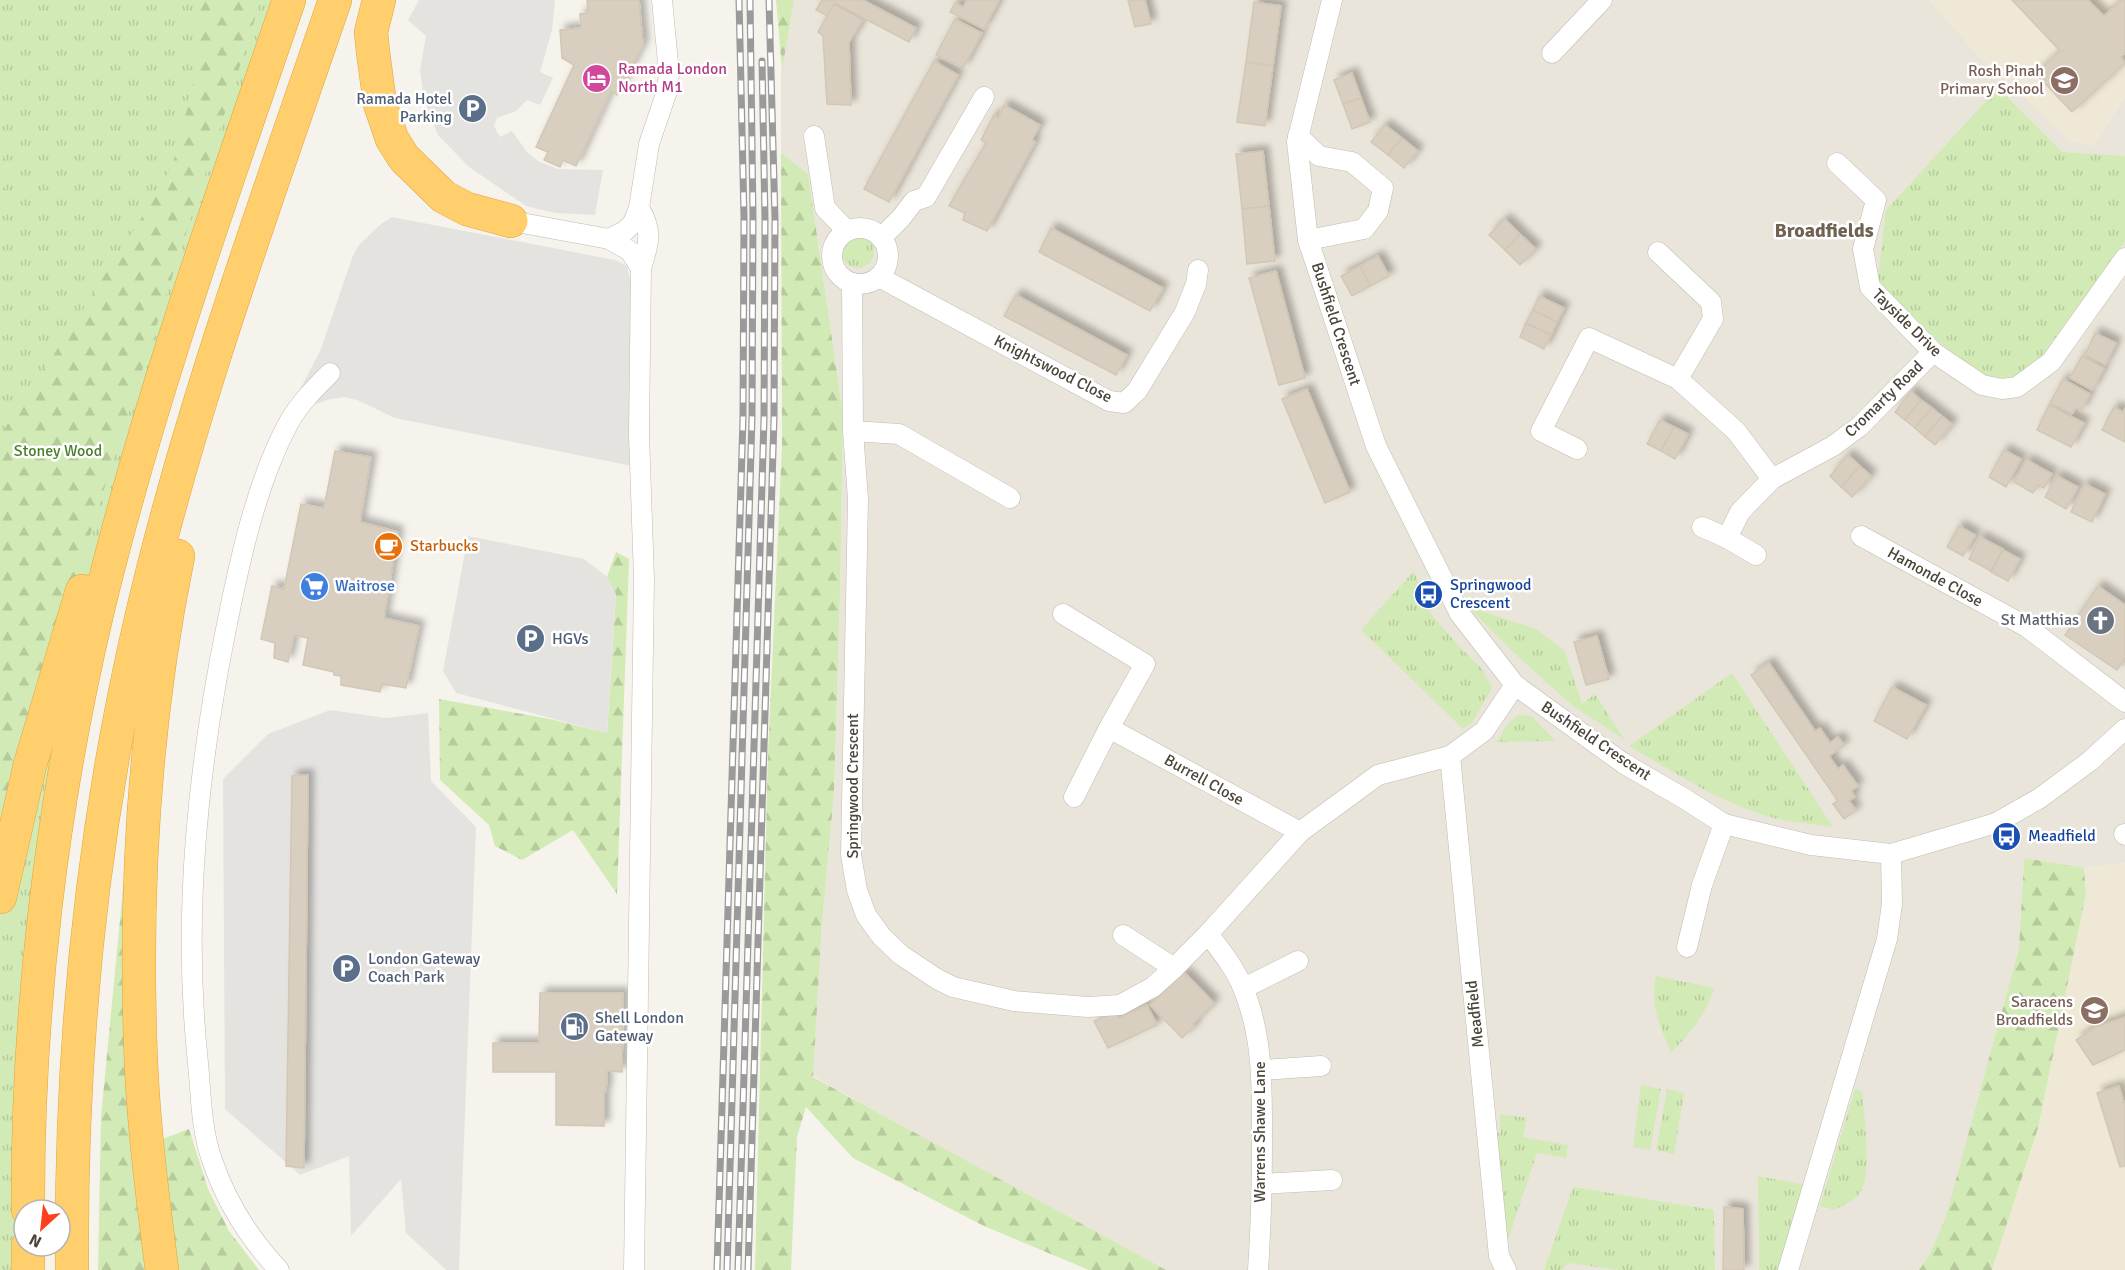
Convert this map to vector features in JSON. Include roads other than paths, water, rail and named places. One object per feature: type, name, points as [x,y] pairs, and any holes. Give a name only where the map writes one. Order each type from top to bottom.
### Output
[{"type":"highway","points":[[28,1198],[30,1109],[39,974],[69,756],[98,612],[156,398],[201,257],[289,0]]},
{"type":"highway","points":[[72,1270],[77,1052],[90,916],[112,763],[141,622],[158,551],[198,410],[335,0]]},
{"type":"highway","points":[[379,0],[371,32],[380,104],[392,139],[404,158],[444,197],[466,209],[511,221]]},
{"type":"highway","points":[[0,897],[30,765],[99,534],[146,394],[201,257]]},
{"type":"highway","points":[[162,1270],[141,1064],[139,920],[142,820],[149,742],[171,593],[195,475],[243,272]]},
{"type":"street","points":[[609,239],[633,223],[639,208],[649,144],[667,91],[669,74],[662,0]]},
{"type":"street","points":[[1298,136],[1332,0]]},
{"type":"street","points":[[1552,53],[1602,0]]},
{"type":"street","points":[[881,238],[914,201],[926,197],[984,97]]},
{"type":"street","points":[[814,136],[825,208],[847,231]]},
{"type":"street","name":"Bushfield Crescent","points":[[1298,136],[1308,240],[1376,446],[1461,614],[1515,685],[1623,763],[1724,824],[1810,845],[1891,854],[1996,823],[2040,798],[2090,761],[2125,729]]},
{"type":"street","name":"Bushfield Crescent","points":[[1298,136],[1319,156],[1352,162],[1383,188],[1378,212],[1364,230],[1308,240]]},
{"type":"street","name":"Tayside Drive","points":[[1837,163],[1876,200],[1863,249],[1870,287],[1933,352],[1982,385],[2002,389],[2017,387],[2051,362],[2125,258]]},
{"type":"street","points":[[634,1270],[644,579],[639,434],[641,268],[647,250],[648,223],[639,208]]},
{"type":"street","points":[[511,221],[609,239],[630,251],[641,268]]},
{"type":"street","points":[[865,228],[874,231],[881,238],[888,254],[888,262],[879,277],[871,282],[852,284],[837,273],[831,254],[839,237],[847,231],[865,228]]},
{"type":"street","points":[[1658,252],[1712,302],[1713,319],[1678,379]]},
{"type":"street","name":"Knightswood Close","points":[[879,277],[1109,401],[1124,403],[1137,392],[1185,312],[1196,284],[1198,270]]},
{"type":"street","name":"Springwood Crescent","points":[[852,284],[853,431],[858,499],[851,855],[857,890],[866,915],[882,937],[901,956],[923,972],[953,987],[1014,1001],[1088,1007],[1120,1005],[1153,987],[1174,968],[1208,934],[1300,832],[1378,775],[1450,756],[1484,731],[1515,685]]},
{"type":"street","points":[[1576,449],[1541,431],[1589,338],[1678,379],[1736,431],[1772,478]]},
{"type":"street","name":"Cromarty Road","points":[[1727,538],[1740,512],[1772,478],[1833,446],[1860,426],[1933,352]]},
{"type":"street","points":[[279,1270],[243,1225],[224,1191],[210,1155],[204,1122],[193,1020],[191,899],[204,753],[216,674],[237,572],[268,470],[288,424],[305,399],[330,373]]},
{"type":"street","points":[[853,431],[899,434],[1010,498]]},
{"type":"street","points":[[1702,527],[1756,555]]},
{"type":"street","name":"Hamonde Close","points":[[1861,536],[2027,627],[2125,702]]},
{"type":"street","points":[[1063,614],[1145,664],[1074,797]]},
{"type":"street","name":"Burrell Close","points":[[1109,728],[1300,832]]},
{"type":"street","name":"Meadfield","points":[[1450,756],[1498,1256],[1506,1270]]},
{"type":"street","points":[[1687,947],[1702,885],[1724,824]]},
{"type":"street","points":[[1788,1270],[1887,939],[1892,904],[1891,854]]},
{"type":"street","name":"Warrens Shawe Lane","points":[[1208,934],[1230,962],[1244,988],[1256,1030],[1262,1070],[1262,1184],[1258,1270]]},
{"type":"street","points":[[1123,935],[1174,968]]},
{"type":"street","points":[[1244,988],[1298,961]]},
{"type":"street","points":[[1262,1070],[1321,1066]]},
{"type":"street","points":[[1262,1184],[1332,1180]]},
{"type":"railway","points":[[717,1270],[743,418],[744,217],[739,0]]},
{"type":"railway","points":[[727,1270],[752,417],[753,217],[750,0]]},
{"type":"railway","points":[[748,1270],[774,418],[775,219],[769,0]]},
{"type":"railway","points":[[738,1270],[764,419],[765,219],[762,61]]},
{"type":"place","name":"Ramada London North M1","points":[[597,78]]},
{"type":"place","name":"Rosh Pinah Primary School","points":[[2065,80]]},
{"type":"place","name":"Ramada Hotel Parking","points":[[473,108]]},
{"type":"place","name":"Starbucks","points":[[389,546]]},
{"type":"place","name":"Waitrose","points":[[314,586]]},
{"type":"place","name":"Springwood Crescent","points":[[1429,594]]},
{"type":"place","name":"St Matthias","points":[[2100,620]]},
{"type":"place","name":"HGVs","points":[[531,639]]},
{"type":"place","name":"Meadfield","points":[[2007,836]]},
{"type":"place","name":"London Gateway Coach Park","points":[[347,968]]},
{"type":"place","name":"Saracens Broadfields","points":[[2094,1011]]},
{"type":"place","name":"Shell London Gateway","points":[[574,1027]]},
{"type":"district","name":"Broadfields","points":[[1824,230]]},
{"type":"park label","name":"Stoney Wood","points":[[58,451]]}]
